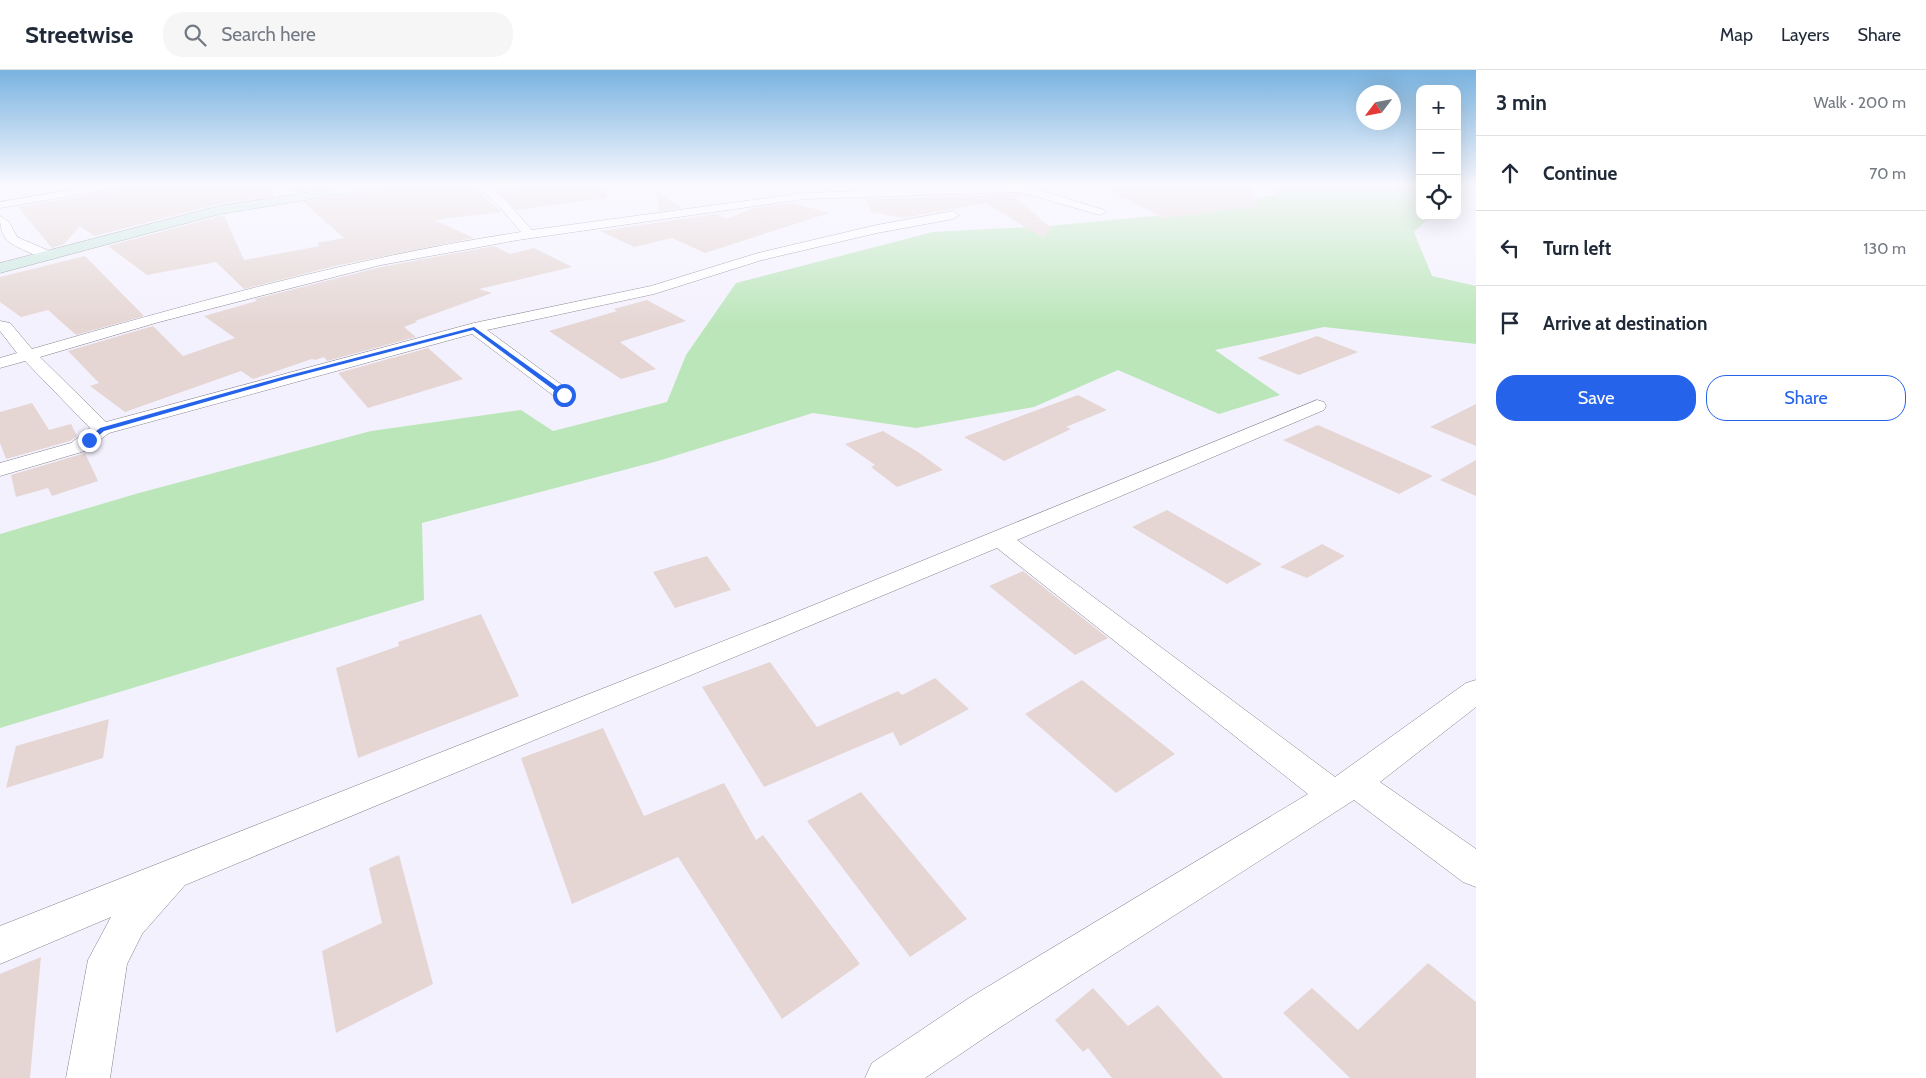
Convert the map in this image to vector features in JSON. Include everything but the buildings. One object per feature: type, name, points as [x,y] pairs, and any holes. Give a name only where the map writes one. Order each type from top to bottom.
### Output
[{"type":"street","points":[[8,231],[12,239],[49,256]]},
{"type":"street","points":[[0,268],[141,231]]},
{"type":"street","points":[[0,363],[154,319],[380,261],[550,231]]},
{"type":"street","points":[[0,470],[78,447],[102,429],[284,378],[474,328],[674,286],[751,259],[868,231]]},
{"type":"street","points":[[0,326],[4,326],[29,356],[102,429]]},
{"type":"street","points":[[474,328],[564,395]]},
{"type":"street","points":[[0,945],[178,870],[1000,539],[1317,406]]},
{"type":"street","points":[[1000,539],[1344,788],[1476,870]]},
{"type":"street","points":[[887,1078],[984,1013],[1344,788],[1476,691]]},
{"type":"street","points":[[88,1078],[108,960],[128,921],[178,870]]},
{"type":"green space","points":[[1415,231],[1432,276],[1476,286],[1476,344],[1324,327],[1215,350],[1280,395],[1219,414],[1118,370],[1034,407],[916,428],[813,413],[658,461],[422,523],[424,600],[0,728],[0,534],[139,493],[371,431],[521,410],[553,431],[667,402],[686,355],[736,283],[933,232]]},
{"type":"route","points":[[89,440],[102,429],[284,378],[474,328],[564,395]]}]
